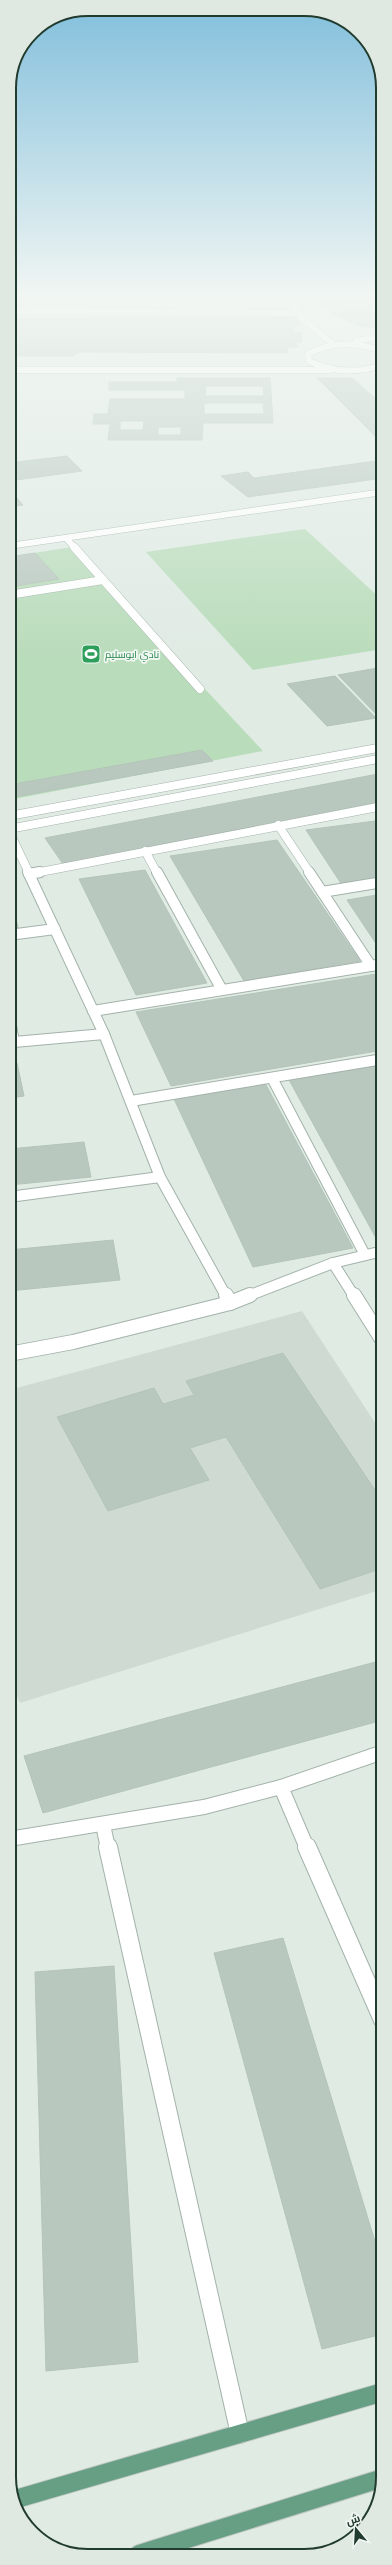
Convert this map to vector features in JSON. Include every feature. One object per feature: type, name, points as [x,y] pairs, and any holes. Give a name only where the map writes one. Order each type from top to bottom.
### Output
[{"type":"main road","points":[[19,2498],[376,2394]]},
{"type":"main road","points":[[155,2549],[376,2480]]},
{"type":"street","points":[[16,545],[376,493]]},
{"type":"street","points":[[66,538],[200,689]]},
{"type":"street","points":[[16,594],[103,580]]},
{"type":"street","points":[[16,815],[376,748]]},
{"type":"street","points":[[16,829],[376,759]]},
{"type":"street","points":[[30,874],[376,807]]},
{"type":"street","points":[[278,825],[371,966]]},
{"type":"street","points":[[16,845],[104,1034],[160,1177],[230,1302]]},
{"type":"street","points":[[145,851],[222,990]]},
{"type":"street","points":[[322,892],[376,883]]},
{"type":"street","points":[[16,934],[55,929]]},
{"type":"street","points":[[93,1011],[376,965]]},
{"type":"street","points":[[16,1042],[104,1034]]},
{"type":"street","points":[[131,1101],[376,1060]]},
{"type":"street","points":[[272,1078],[365,1255]]},
{"type":"street","points":[[16,1195],[160,1177]]},
{"type":"street","points":[[16,1353],[73,1342],[230,1302],[333,1263],[376,1253]]},
{"type":"street","points":[[333,1263],[376,1330]]},
{"type":"street","points":[[16,1838],[103,1825],[204,1806],[281,1787],[376,1754]]},
{"type":"street","points":[[281,1787],[376,2004]]},
{"type":"street","points":[[103,1825],[240,2434]]},
{"type":"shaded area","points":[[302,1311],[376,1424],[376,1591],[20,1703],[16,1694],[16,1388]]},
{"type":"green space","points":[[305,529],[376,595],[376,650],[253,670],[146,552]]},
{"type":"green space","name":"نادي ابوسليم","points":[[72,547],[263,751],[16,799],[16,556]]},
{"type":"building","points":[[94,418],[273,418],[273,423],[203,423],[202,440],[108,440],[110,424],[93,424]],"holes":[[[120,421],[144,421],[143,430],[120,430]],[[158,427],[181,427],[181,435],[158,435]]]},
{"type":"building","points":[[357,418],[376,418],[376,437]]},
{"type":"building","points":[[67,456],[82,471],[16,480],[16,462]]},
{"type":"building","points":[[376,461],[376,479],[248,497],[221,476],[248,472],[254,478]]},
{"type":"building","points":[[16,497],[23,505],[16,506]]},
{"type":"building","points":[[35,553],[59,579],[16,586],[16,556]]},
{"type":"building","points":[[376,668],[376,714],[338,675]]},
{"type":"building","points":[[335,676],[376,718],[327,726],[287,684]]},
{"type":"building","points":[[202,750],[213,761],[16,797],[16,784]]},
{"type":"building","points":[[376,774],[376,802],[63,864],[45,838]]},
{"type":"building","points":[[376,821],[376,880],[342,885],[306,830]]},
{"type":"building","points":[[277,840],[360,961],[244,981],[170,856]]},
{"type":"building","points":[[145,870],[207,983],[136,995],[79,879]]},
{"type":"building","points":[[376,895],[376,944],[347,900]]},
{"type":"building","points":[[16,918],[19,932],[16,932]]},
{"type":"building","points":[[376,974],[376,1051],[171,1086],[136,1012]]},
{"type":"building","points":[[16,1063],[24,1096],[16,1097]]},
{"type":"building","points":[[376,1063],[376,1238],[288,1078]]},
{"type":"building","points":[[265,1083],[353,1248],[253,1267],[174,1099]]},
{"type":"building","points":[[84,1142],[91,1177],[16,1184],[16,1148]]},
{"type":"building","points":[[113,1240],[120,1280],[16,1290],[16,1249]]},
{"type":"building","points":[[283,1353],[376,1492],[376,1570],[320,1589],[226,1437],[190,1448],[209,1480],[108,1511],[57,1417],[154,1388],[163,1404],[194,1395],[186,1381]]},
{"type":"building","points":[[376,1662],[376,1722],[43,1813],[24,1756]]},
{"type":"building","points":[[283,1938],[376,2245],[376,2336],[322,2349],[214,1953]]},
{"type":"building","points":[[114,1966],[138,2362],[46,2371],[35,1972]]},
{"type":"place","name":"نادي ابوسليم","points":[[91,654]]}]
